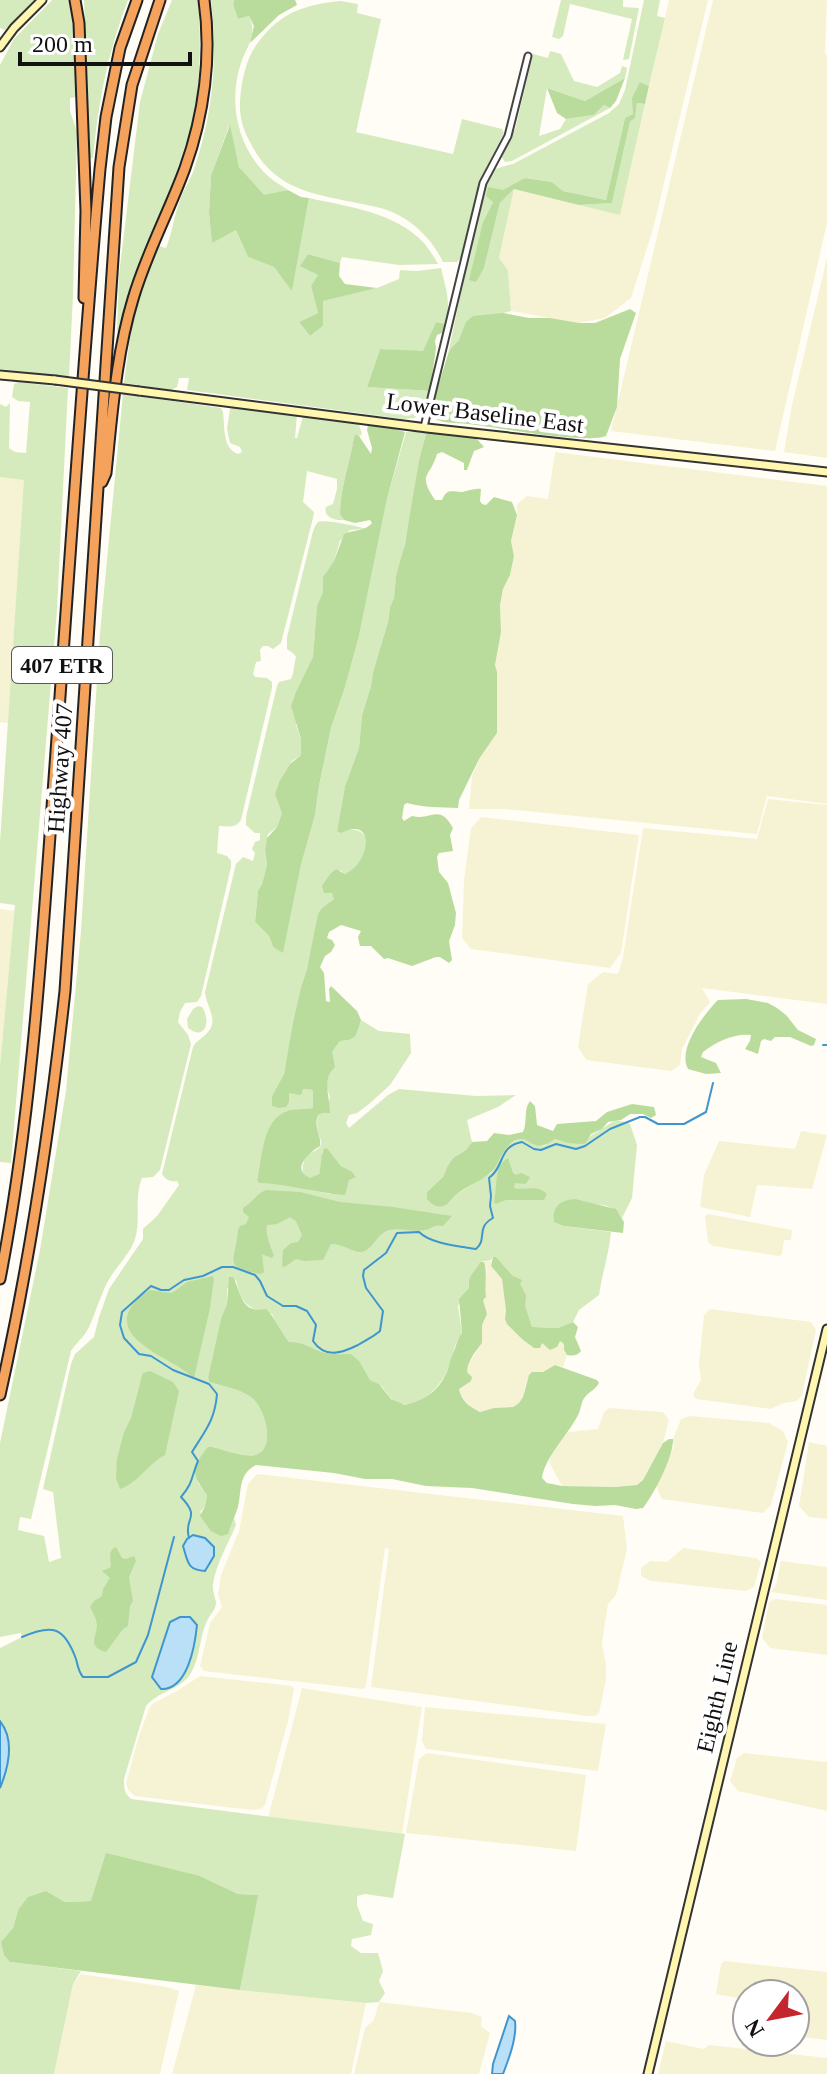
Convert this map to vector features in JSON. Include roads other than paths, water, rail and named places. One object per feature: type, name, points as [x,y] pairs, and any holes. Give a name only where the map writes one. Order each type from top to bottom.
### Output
[{"type":"highway","points":[[78,0],[86,211],[82,397]]},
{"type":"highway","name":"Highway 407","points":[[0,1279],[17,1182],[43,949],[82,397],[106,117],[120,48],[137,0]]},
{"type":"highway","name":"Highway 407","points":[[0,1395],[31,1241],[57,1063],[72,905],[119,167],[132,85],[160,0]]},
{"type":"highway","points":[[98,493],[106,473],[122,348],[132,300],[185,169],[199,119],[207,68],[204,0]]},
{"type":"main road","points":[[0,47],[42,0]]},
{"type":"main road","name":"Lower Baseline East","points":[[0,375],[827,472]]},
{"type":"main road","name":"Eighth Line","points":[[648,2074],[827,1329]]},
{"type":"street","points":[[424,427],[483,183],[508,136],[528,56]]},
{"type":"water","points":[[193,1535],[205,1538],[214,1547],[214,1556],[205,1571],[191,1567],[186,1557],[183,1546]]},
{"type":"water","points":[[180,1617],[190,1617],[197,1625],[192,1654],[178,1682],[161,1689],[152,1677],[170,1622]]},
{"type":"water","points":[[0,1721],[8,1736],[9,1753],[0,1788]]},
{"type":"water","points":[[509,2016],[515,2021],[512,2048],[503,2074],[492,2074],[493,2064]]},
{"type":"waterway","points":[[189,1538],[191,1514],[181,1497],[190,1484],[198,1461],[192,1452],[212,1418],[217,1394],[209,1384],[173,1370],[151,1356],[139,1354],[124,1338],[120,1325],[122,1312],[151,1286],[169,1290],[184,1280],[222,1267],[233,1267],[255,1275],[267,1296],[283,1306],[296,1306],[307,1311],[316,1325],[313,1341],[318,1347],[334,1353],[346,1350],[380,1331],[383,1311],[366,1288],[364,1270],[386,1253],[397,1233],[419,1232],[438,1242],[476,1249],[484,1226],[493,1218],[489,1178],[498,1168],[505,1152],[514,1144],[522,1142],[541,1150],[556,1144],[576,1149],[610,1129],[640,1117],[658,1124],[684,1124],[706,1112],[713,1083]]},
{"type":"waterway","points":[[22,1637],[41,1630],[62,1634],[83,1677],[108,1677],[136,1662],[148,1635],[174,1537]]}]
